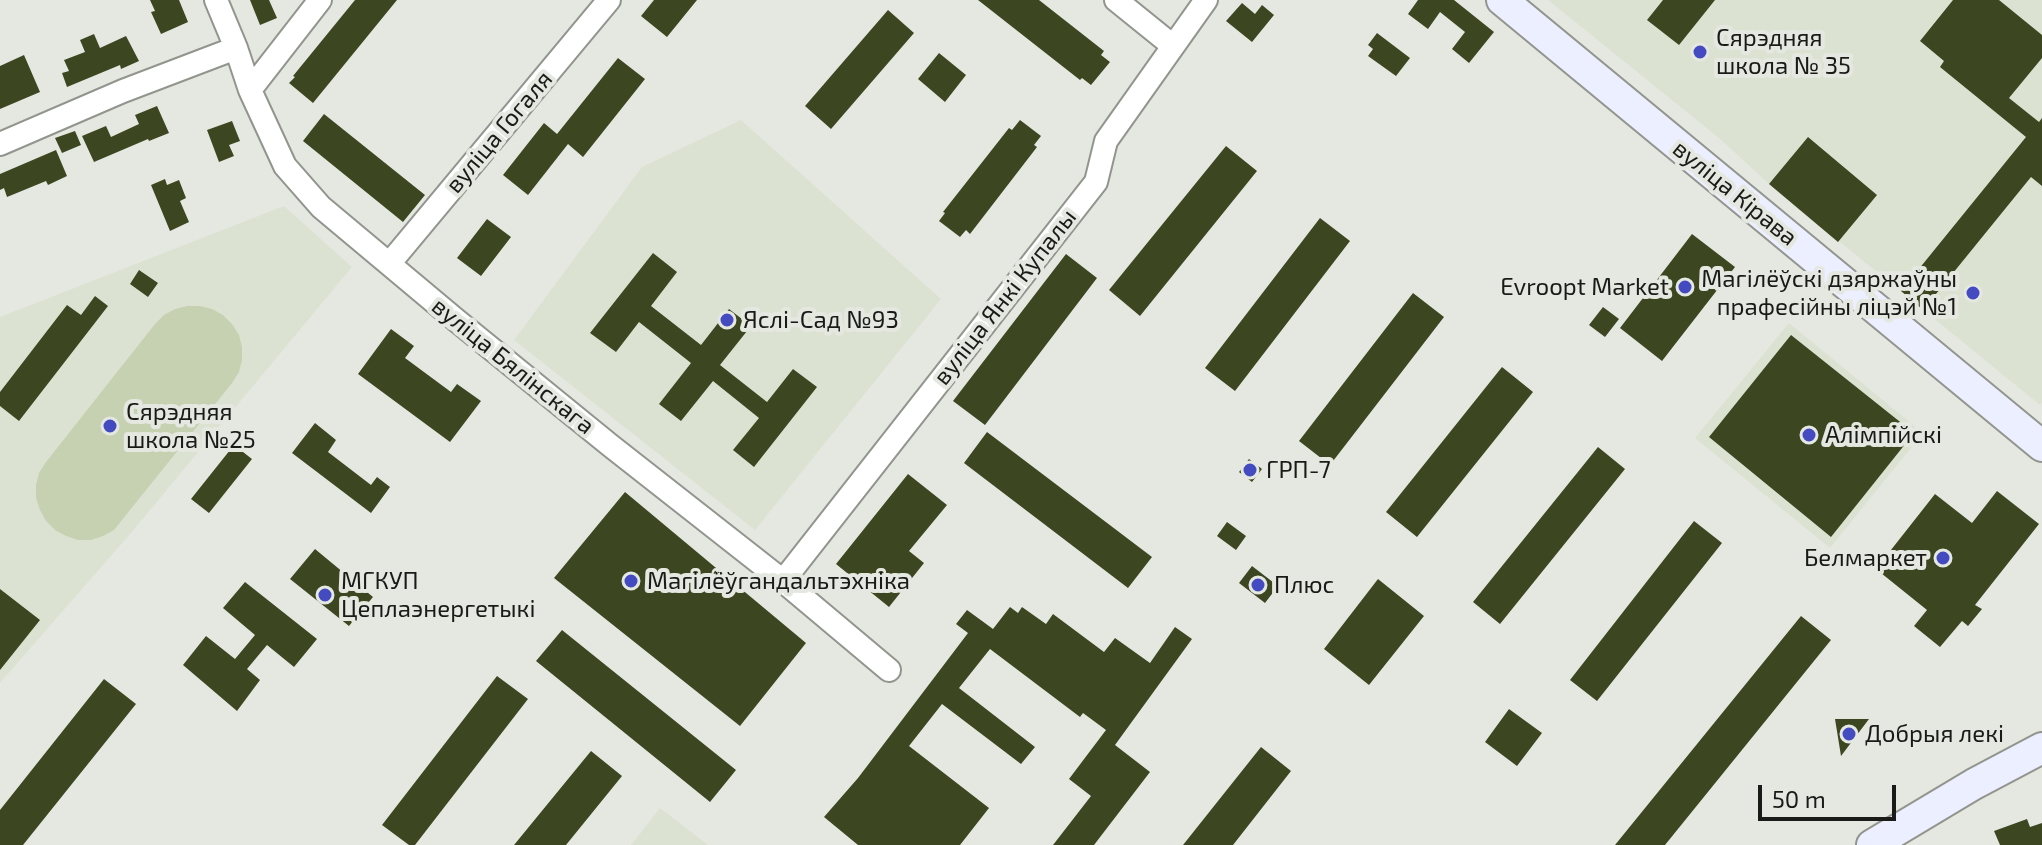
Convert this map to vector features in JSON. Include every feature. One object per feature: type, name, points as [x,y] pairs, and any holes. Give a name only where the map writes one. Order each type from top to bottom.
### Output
[{"type":"street","name":"вуліца Бялінскага","points":[[216,0],[250,90],[285,166],[321,207],[889,670]]},
{"type":"street","points":[[250,90],[320,0]]},
{"type":"street","name":"вуліца Гогаля","points":[[389,264],[609,0]]},
{"type":"street","points":[[1116,0],[1173,46]]},
{"type":"street","name":"вуліца Янкі Купалы","points":[[783,581],[1096,182],[1106,141],[1206,0]]},
{"type":"street","name":"вуліца Кірава","points":[[1502,0],[2042,446]]},
{"type":"street","points":[[0,144],[123,91],[236,48]]},
{"type":"street","points":[[1872,845],[1974,784],[2042,748]]},
{"type":"shaded area","name":"Магілёўскі дзяржаўны прафесійны ліцэй №1","points":[[1548,0],[2042,0],[2040,405],[1769,184],[1719,138]]},
{"type":"shaded area","name":"Яслі-Сад №93","points":[[741,120],[941,299],[755,530],[514,340],[642,167]]},
{"type":"shaded area","name":"Сярэдняя школа №25","points":[[284,206],[352,267],[130,534],[0,683],[0,317]]},
{"type":"shaded area","name":"Алімпійскі","points":[[1789,323],[1923,433],[1830,548],[1695,438]]},
{"type":"shaded area","points":[[660,808],[708,845],[631,845]]},
{"type":"green space","points":[[187,306],[212,309],[232,324],[242,347],[239,372],[114,530],[91,540],[78,540],[55,530],[46,521],[36,498],[39,473],[155,324],[164,315]]},
{"type":"building","points":[[150,0],[179,0],[188,22],[161,34],[151,12],[155,11]]},
{"type":"building","points":[[250,0],[269,0],[277,18],[260,25]]},
{"type":"building","points":[[355,0],[397,0],[313,103],[289,83]]},
{"type":"building","points":[[654,0],[697,0],[667,37],[641,16]]},
{"type":"building","points":[[978,0],[1039,0],[1104,51],[1101,55],[1110,62],[1091,85],[1082,78],[1080,80]]},
{"type":"building","points":[[1418,0],[1454,0],[1494,32],[1469,63],[1452,49],[1465,32],[1440,12],[1428,29],[1408,14]]},
{"type":"building","points":[[1663,0],[1715,0],[1679,45],[1647,20]]},
{"type":"building","points":[[1953,0],[1999,0],[2042,35],[2042,58],[2009,98],[2039,122],[2042,118],[2042,186],[2031,177],[1923,310],[1901,291],[2026,137],[1940,67],[1944,61],[1920,41]]},
{"type":"building","points":[[1242,3],[1255,14],[1262,5],[1274,15],[1252,42],[1226,21]]},
{"type":"building","points":[[888,10],[914,33],[831,129],[805,106]]},
{"type":"building","points":[[1377,33],[1410,58],[1396,76],[1368,56],[1373,49],[1368,45]]},
{"type":"building","points":[[94,34],[100,48],[126,36],[139,61],[121,69],[120,65],[67,87],[62,73],[69,71],[64,60],[85,52],[80,40]]},
{"type":"building","points":[[939,53],[966,75],[945,102],[918,79]]},
{"type":"building","points":[[24,55],[40,92],[0,109],[0,66]]},
{"type":"building","points":[[618,58],[645,79],[583,157],[568,144],[528,195],[503,175],[544,123],[557,134]]},
{"type":"building","points":[[157,106],[169,133],[94,162],[82,136],[106,126],[111,137],[139,124],[135,115]]},
{"type":"building","points":[[324,114],[425,195],[403,222],[303,141]]},
{"type":"building","points":[[1020,120],[1041,136],[1034,145],[1037,147],[970,234],[966,230],[960,237],[939,221],[943,212],[1009,128],[1012,130]]},
{"type":"building","points":[[232,121],[240,141],[229,145],[234,156],[219,162],[207,130]]},
{"type":"building","points":[[75,131],[81,145],[62,153],[55,138]]},
{"type":"building","points":[[1808,137],[1877,195],[1838,242],[1769,184]]},
{"type":"building","points":[[1226,146],[1257,171],[1140,316],[1109,290]]},
{"type":"building","points":[[56,150],[67,176],[7,197],[4,188],[0,190],[0,174]]},
{"type":"building","points":[[165,179],[167,185],[179,180],[186,198],[180,201],[189,222],[170,231],[151,185]]},
{"type":"building","points":[[1320,218],[1350,241],[1235,391],[1205,368]]},
{"type":"building","points":[[487,219],[511,237],[481,276],[457,258]]},
{"type":"building","name":"Evroopt Market","points":[[1692,234],[1735,267],[1662,361],[1620,328]]},
{"type":"building","points":[[653,253],[677,272],[651,306],[701,345],[729,309],[751,326],[720,365],[767,402],[793,369],[817,387],[754,467],[733,450],[759,418],[713,381],[681,421],[659,404],[691,363],[639,322],[616,352],[590,333]]},
{"type":"building","points":[[1066,254],[1097,278],[985,425],[953,401]]},
{"type":"building","points":[[139,270],[158,283],[148,297],[130,284]]},
{"type":"building","points":[[1413,293],[1444,317],[1330,465],[1299,441]]},
{"type":"building","points":[[95,296],[108,306],[19,421],[0,406],[0,392],[67,305],[81,315]]},
{"type":"building","points":[[1603,307],[1619,319],[1605,337],[1589,325]]},
{"type":"building","points":[[391,329],[414,346],[405,358],[451,392],[457,384],[481,401],[450,442],[358,374]]},
{"type":"building","name":"Алімпійскі","points":[[1791,335],[1914,433],[1831,537],[1709,437]]},
{"type":"building","points":[[1502,367],[1533,392],[1417,537],[1386,512]]},
{"type":"building","points":[[315,423],[336,440],[328,452],[371,485],[377,477],[390,487],[371,513],[292,453]]},
{"type":"building","points":[[987,432],[1152,557],[1128,588],[964,463]]},
{"type":"building","points":[[234,445],[252,459],[209,513],[191,499]]},
{"type":"building","points":[[1598,447],[1625,469],[1500,624],[1473,602]]},
{"type":"building","name":"ГРП-7","points":[[1249,459],[1262,469],[1252,482],[1239,472]]},
{"type":"building","points":[[908,474],[947,505],[909,551],[924,563],[889,607],[836,564]]},
{"type":"building","points":[[1997,491],[2039,524],[1975,605],[1982,609],[1968,626],[1962,621],[1940,647],[1914,626],[1927,610],[1876,569],[1935,494],[1972,523]]},
{"type":"building","points":[[625,492],[806,643],[740,726],[554,578]]},
{"type":"building","points":[[1694,521],[1722,543],[1597,701],[1570,680]]},
{"type":"building","points":[[1227,522],[1246,536],[1236,550],[1217,536]]},
{"type":"building","points":[[315,549],[373,597],[349,626],[290,579]]},
{"type":"building","name":"Плюс","points":[[1252,566],[1278,586],[1265,603],[1239,583]]},
{"type":"building","points":[[1378,579],[1424,616],[1369,685],[1324,649]]},
{"type":"building","points":[[245,582],[317,639],[294,667],[267,645],[247,669],[260,680],[237,711],[183,665],[206,636],[235,659],[255,635],[223,608]]},
{"type":"building","points":[[0,589],[40,620],[0,670]]},
{"type":"building","points":[[1010,607],[1018,613],[1022,607],[1046,624],[1053,614],[1104,652],[1115,638],[1150,663],[1175,627],[1192,639],[1115,745],[1150,772],[1094,845],[1053,845],[1091,796],[1069,779],[1106,730],[1083,713],[1080,717],[990,649],[959,688],[1035,747],[1021,764],[942,704],[909,746],[989,808],[960,845],[858,845],[824,817],[858,778],[968,633],[956,624],[967,610],[993,629]]},
{"type":"building","points":[[1801,616],[1831,640],[1665,845],[1615,845]]},
{"type":"building","points":[[562,630],[736,770],[710,802],[536,661]]},
{"type":"building","points":[[497,676],[528,699],[415,845],[409,845],[382,825]]},
{"type":"building","points":[[104,679],[136,704],[23,845],[0,845],[0,810]]},
{"type":"building","points":[[1509,709],[1542,733],[1517,766],[1485,742]]},
{"type":"building","points":[[1835,719],[1869,719],[1841,756]]},
{"type":"building","points":[[1261,747],[1291,771],[1233,845],[1183,845]]},
{"type":"building","points":[[591,751],[622,776],[566,845],[514,845]]},
{"type":"building","points":[[2027,819],[2030,827],[2042,823],[2042,845],[2000,845],[1994,831]]},
{"type":"place","name":"Сярэдняя школа № 35","points":[[1700,52]]},
{"type":"place","name":"Evroopt Market","points":[[1685,287]]},
{"type":"place","name":"Магілёўскі дзяржаўны прафесійны ліцэй №1","points":[[1973,293]]},
{"type":"place","name":"Яслі-Сад №93","points":[[727,320]]},
{"type":"place","name":"Сярэдняя школа №25","points":[[110,426]]},
{"type":"place","name":"Алімпійскі","points":[[1809,435]]},
{"type":"place","name":"ГРП-7","points":[[1250,470]]},
{"type":"place","name":"Белмаркет","points":[[1943,558]]},
{"type":"place","name":"Магілёўгандальтэхніка","points":[[631,581]]},
{"type":"place","name":"Плюс","points":[[1258,585]]},
{"type":"place","name":"МГКУП Цеплаэнергетыкі","points":[[325,595]]},
{"type":"place","name":"Добрыя лекі","points":[[1849,734]]}]
